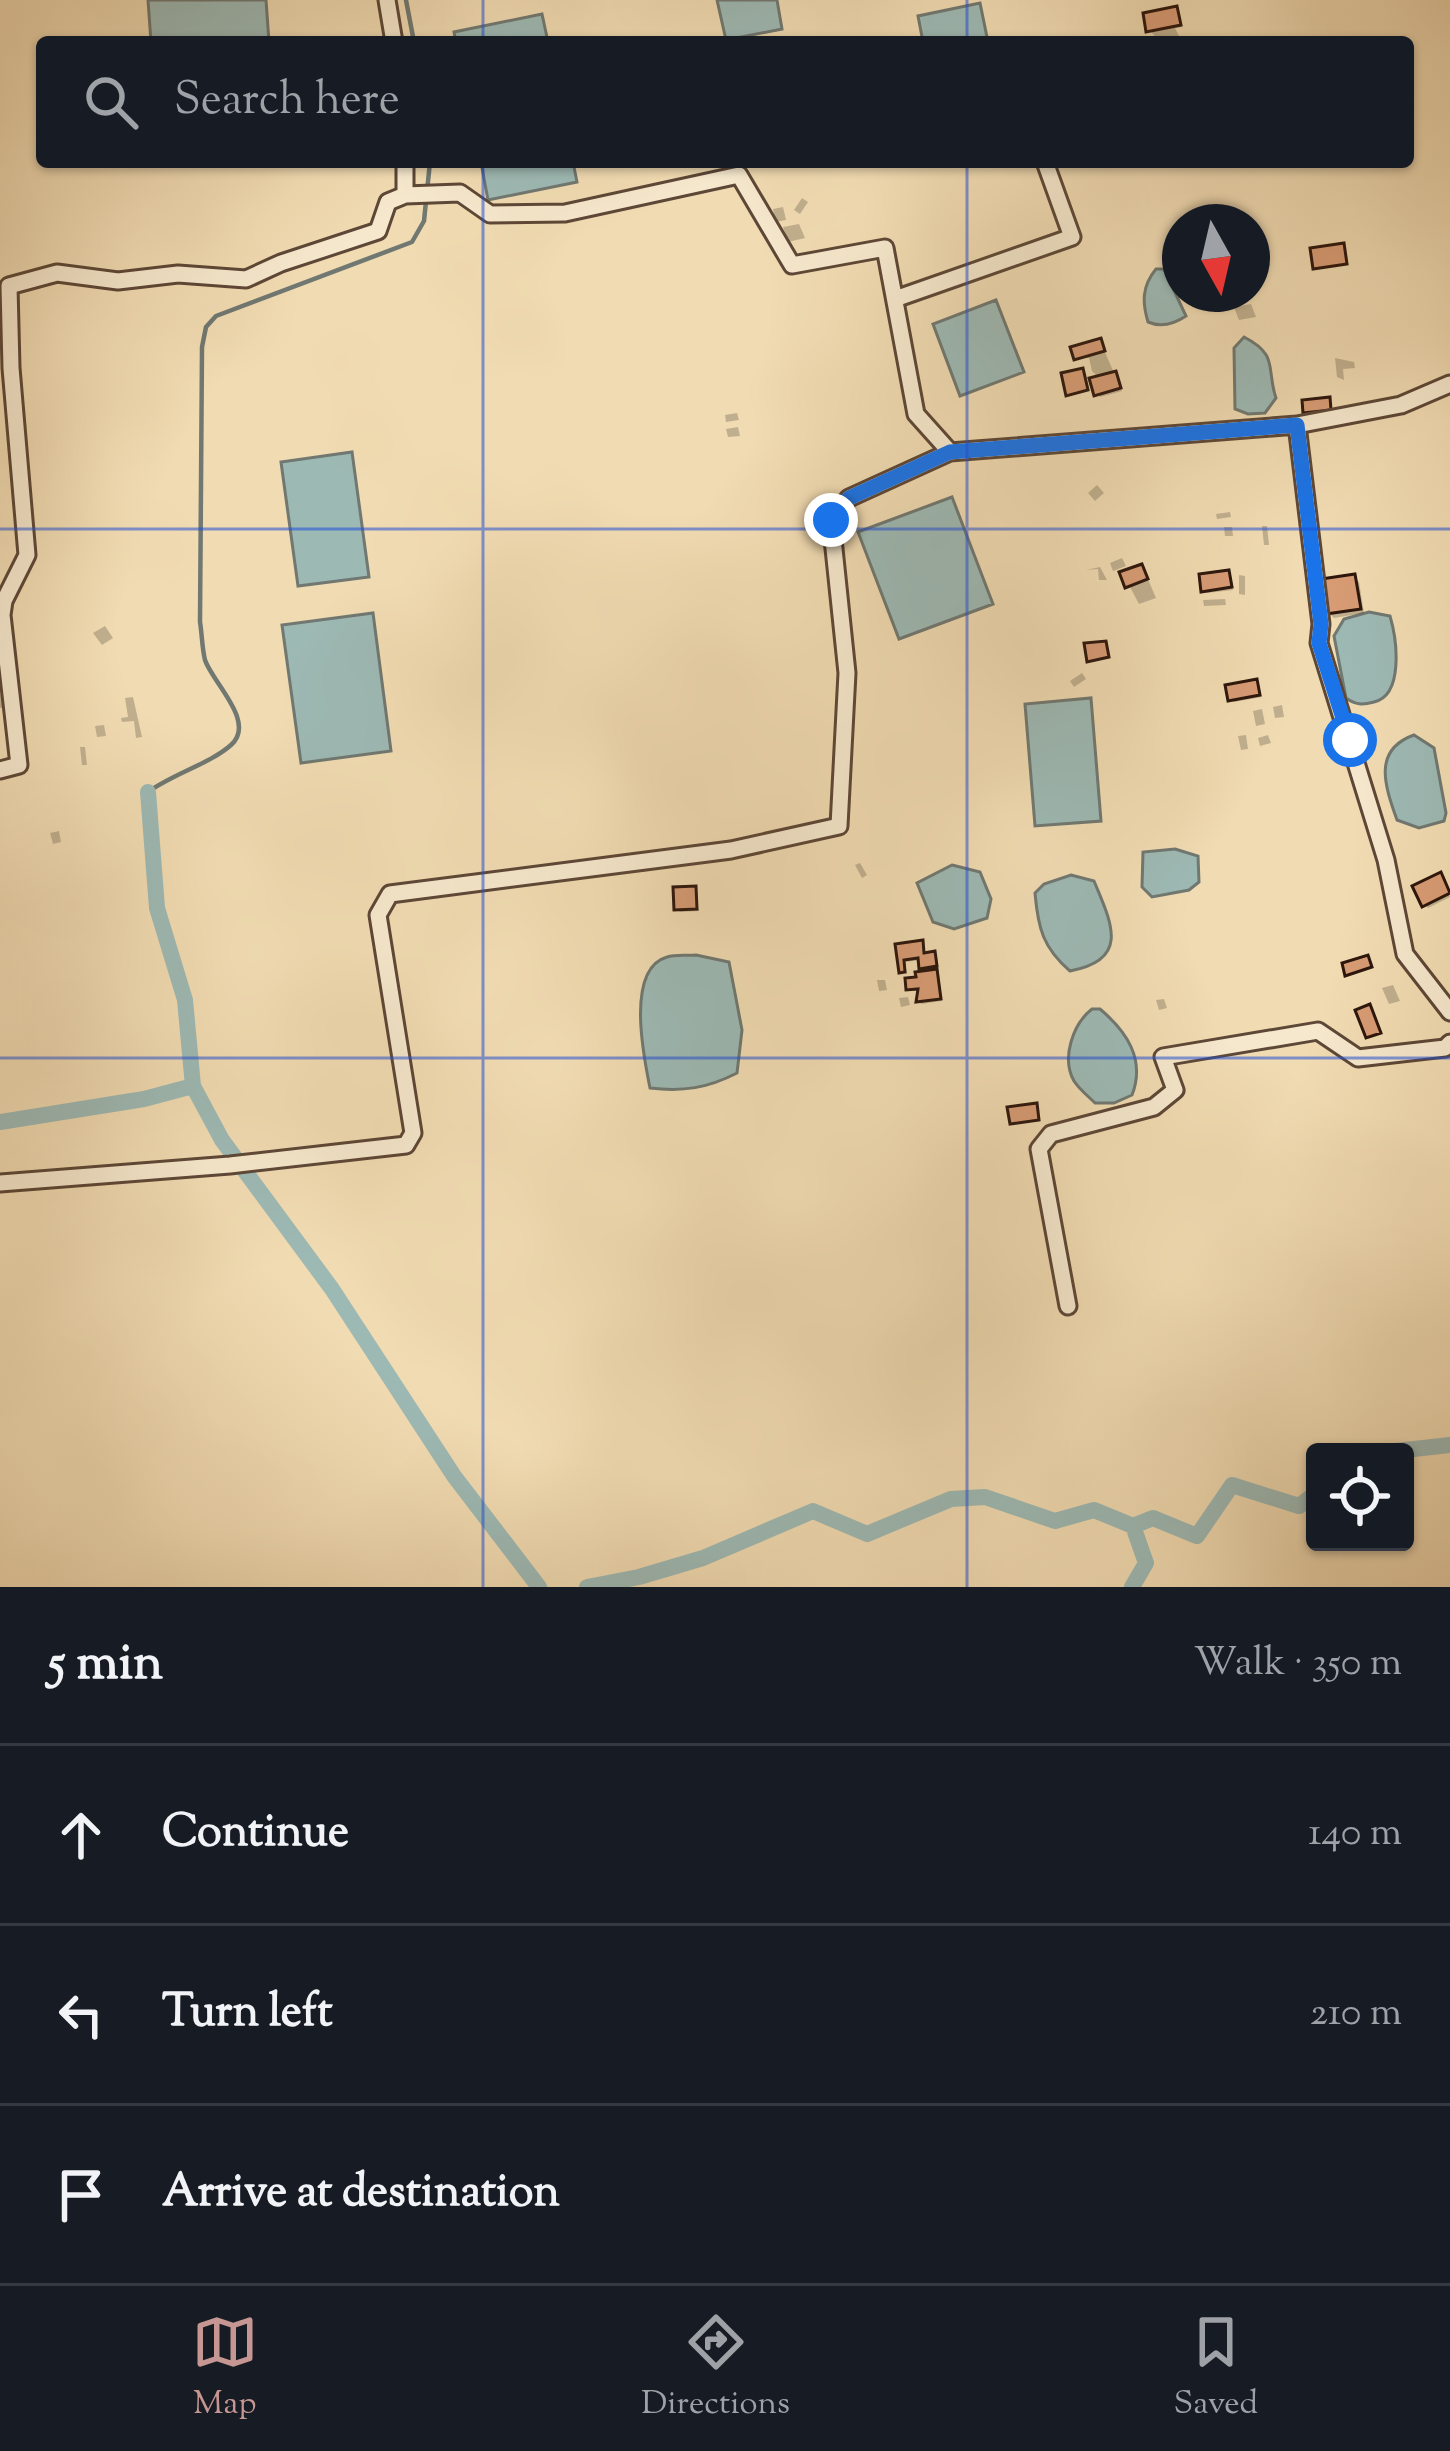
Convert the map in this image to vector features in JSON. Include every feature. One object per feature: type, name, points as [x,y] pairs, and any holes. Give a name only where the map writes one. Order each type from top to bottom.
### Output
[{"type":"street","points":[[387,0],[393,36]]},
{"type":"street","points":[[406,168],[411,195]]},
{"type":"street","points":[[895,299],[1072,237],[1047,168]]},
{"type":"street","points":[[0,770],[19,765],[2,615],[4,601],[27,556],[9,286],[57,273],[118,281],[178,274],[246,279],[378,231],[388,202],[411,195],[460,193],[490,214],[565,213],[739,175],[792,265],[885,248],[916,414],[950,452]]},
{"type":"street","points":[[0,1183],[230,1165],[406,1144],[413,1133],[377,915],[390,894],[731,850],[839,826],[847,673],[831,520],[849,498],[950,452],[1297,425],[1401,405],[1450,384]]},
{"type":"street","points":[[1297,425],[1321,624],[1319,643],[1386,860],[1405,954],[1450,1012]]},
{"type":"street","points":[[1068,1306],[1039,1149],[1051,1134],[1154,1107],[1175,1090],[1163,1057],[1318,1031],[1358,1058],[1445,1048],[1450,1043]]},
{"type":"water","points":[[148,0],[266,0],[269,36],[151,36]]},
{"type":"water","points":[[717,0],[777,0],[782,29],[725,36]]},
{"type":"water","points":[[980,3],[987,36],[922,36],[918,16]]},
{"type":"water","points":[[542,14],[547,36],[455,36],[454,32]]},
{"type":"water","points":[[482,168],[574,168],[577,182],[488,200]]},
{"type":"water","points":[[1162,269],[1162,312],[1184,312],[1186,316],[1168,324],[1148,322],[1144,301],[1151,275]]},
{"type":"water","points":[[996,300],[1024,372],[960,396],[933,324]]},
{"type":"water","points":[[1244,337],[1262,350],[1269,363],[1276,398],[1265,413],[1235,409],[1234,348]]},
{"type":"water","points":[[352,452],[369,577],[298,586],[281,462]]},
{"type":"water","points":[[952,497],[993,604],[899,639],[858,532]]},
{"type":"water","points":[[1369,612],[1390,616],[1396,665],[1384,697],[1359,704],[1346,698],[1334,636],[1344,619]]},
{"type":"water","points":[[373,613],[391,751],[301,763],[282,625]]},
{"type":"water","points":[[1091,698],[1101,821],[1035,826],[1025,704]]},
{"type":"water","points":[[1414,735],[1434,748],[1446,813],[1444,821],[1419,828],[1397,820],[1385,770],[1392,750]]},
{"type":"water","points":[[1175,849],[1198,856],[1199,882],[1189,890],[1152,897],[1142,887],[1143,852]]},
{"type":"water","points":[[952,865],[980,872],[991,899],[987,918],[954,929],[933,922],[917,883]]},
{"type":"water","points":[[1071,875],[1094,881],[1111,938],[1102,958],[1070,971],[1044,936],[1035,893],[1044,884]]},
{"type":"water","points":[[696,955],[729,962],[742,1030],[737,1073],[695,1088],[650,1088],[640,1016],[646,978],[667,957]]},
{"type":"water","points":[[1092,1009],[1100,1009],[1118,1027],[1135,1058],[1132,1095],[1114,1103],[1095,1103],[1070,1072],[1071,1042]]},
{"type":"building","points":[[1177,6],[1181,25],[1146,32],[1143,13]]},
{"type":"building","points":[[1344,243],[1347,264],[1313,269],[1310,248]]},
{"type":"building","points":[[1101,338],[1105,351],[1074,360],[1070,347]]},
{"type":"building","points":[[1083,368],[1088,390],[1066,396],[1061,373]]},
{"type":"building","points":[[1116,371],[1121,388],[1094,396],[1089,378]]},
{"type":"building","points":[[1330,397],[1331,410],[1303,413],[1302,400]]},
{"type":"building","points":[[1142,564],[1148,579],[1125,588],[1119,572]]},
{"type":"building","points":[[1229,570],[1232,587],[1201,592],[1199,574]]},
{"type":"building","points":[[1355,574],[1361,609],[1326,614],[1321,579]]},
{"type":"building","points":[[1106,641],[1109,657],[1087,662],[1084,643]]},
{"type":"building","points":[[1257,679],[1260,695],[1228,701],[1225,685]]},
{"type":"building","points":[[1441,872],[1450,893],[1422,907],[1412,886]]},
{"type":"building","points":[[696,886],[697,909],[674,910],[673,887]]},
{"type":"building","points":[[923,940],[924,953],[935,951],[937,966],[919,969],[918,958],[904,960],[905,972],[899,973],[895,944]]},
{"type":"building","points":[[1368,955],[1372,967],[1345,976],[1342,963]]},
{"type":"building","points":[[937,969],[941,999],[916,1002],[918,989],[906,990],[905,978]]},
{"type":"building","points":[[1370,1004],[1381,1033],[1366,1038],[1355,1010]]},
{"type":"building","points":[[1037,1103],[1039,1120],[1010,1124],[1007,1107]]},
{"type":"waterway","points":[[406,0],[413,36]]},
{"type":"waterway","points":[[148,792],[223,751],[238,736],[236,714],[205,660],[200,622],[206,327],[216,316],[412,242],[424,221],[429,168]]},
{"type":"waterway","points":[[148,792],[157,908],[185,1000],[193,1086],[222,1140],[332,1289],[454,1476],[539,1587]]},
{"type":"waterway","points":[[0,1122],[144,1099],[193,1086]]},
{"type":"waterway","points":[[1414,1449],[1450,1445]]},
{"type":"waterway","points":[[1133,1526],[1153,1518],[1197,1536],[1232,1485],[1299,1506],[1306,1501]]},
{"type":"waterway","points":[[587,1587],[703,1558],[813,1511],[867,1534],[951,1499],[985,1497],[1055,1521],[1094,1510],[1133,1526],[1146,1563],[1132,1587]]},
{"type":"route","points":[[831,520],[849,498],[950,452],[1297,425],[1321,624],[1319,643],[1350,740]]}]
